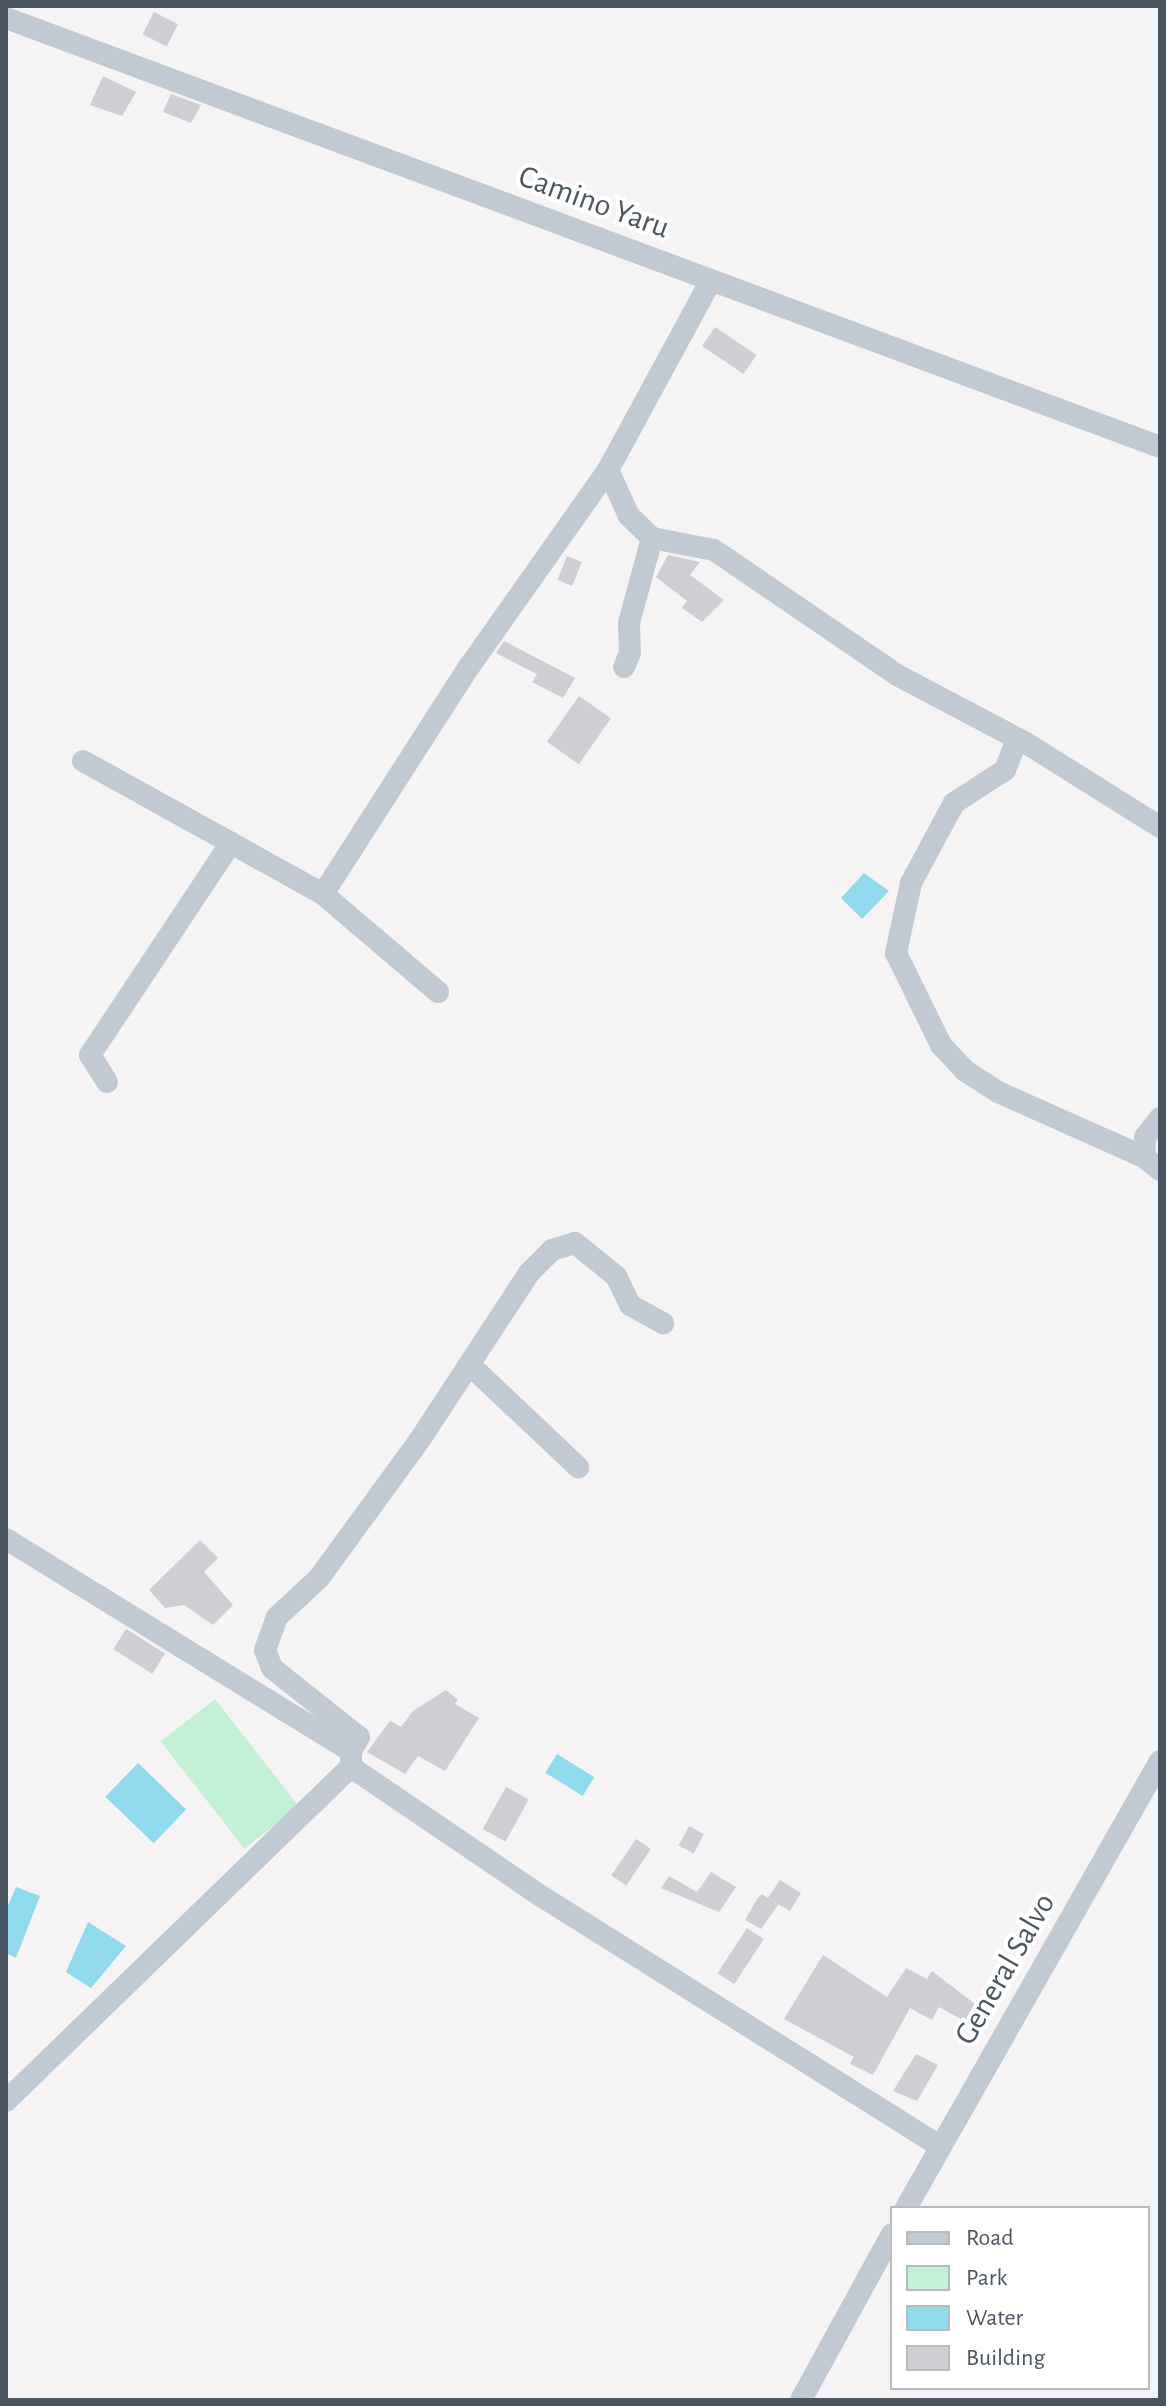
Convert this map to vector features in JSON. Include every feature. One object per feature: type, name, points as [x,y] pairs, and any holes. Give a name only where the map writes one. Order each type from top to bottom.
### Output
[{"type":"street","name":"Camino Yaru","points":[[6,18],[1160,447]]},
{"type":"street","points":[[323,894],[469,667],[608,470],[711,280]]},
{"type":"street","points":[[608,470],[629,516],[652,538],[714,550],[897,675],[1017,739],[1160,827]]},
{"type":"street","points":[[624,667],[630,653],[629,623],[652,538]]},
{"type":"street","points":[[1017,739],[1005,770],[954,803],[911,883],[896,953],[941,1045],[964,1070],[998,1092],[1152,1163]]},
{"type":"street","points":[[83,761],[323,894],[438,992]]},
{"type":"street","points":[[107,1082],[90,1055],[231,843]]},
{"type":"street","points":[[1152,1163],[1145,1137],[1160,1118]]},
{"type":"street","points":[[6,2101],[351,1759],[359,1737],[272,1668],[265,1650],[277,1617],[319,1578],[470,1365],[529,1273],[552,1250],[575,1243],[616,1276],[630,1305],[663,1323]]},
{"type":"street","points":[[470,1365],[578,1467]]},
{"type":"street","points":[[6,1539],[351,1759],[541,1896],[940,2146]]},
{"type":"street","name":"General Salvo","points":[[907,2206],[1160,1761]]},
{"type":"street","points":[[801,2400],[890,2238]]},
{"type":"green space","points":[[215,1699],[299,1806],[244,1849],[161,1741]]},
{"type":"water","points":[[864,873],[889,891],[862,919],[841,898]]},
{"type":"water","points":[[557,1754],[594,1777],[583,1796],[545,1773]]},
{"type":"water","points":[[138,1763],[186,1810],[154,1843],[105,1797]]},
{"type":"water","points":[[16,1887],[40,1896],[16,1958],[6,1953],[6,1910]]},
{"type":"water","points":[[88,1922],[126,1946],[91,1988],[66,1972]]},
{"type":"building","points":[[154,12],[178,24],[167,47],[143,34]]},
{"type":"building","points":[[103,76],[136,92],[122,116],[90,105]]},
{"type":"building","points":[[171,94],[201,105],[191,123],[163,112]]},
{"type":"building","points":[[715,327],[756,355],[744,374],[702,346]]},
{"type":"building","points":[[668,555],[700,562],[690,575],[724,600],[702,622],[682,608],[687,601],[656,577]]},
{"type":"building","points":[[567,556],[582,562],[572,586],[557,580]]},
{"type":"building","points":[[504,641],[575,678],[563,698],[532,682],[537,674],[496,653]]},
{"type":"building","points":[[579,696],[611,718],[579,764],[547,742]]},
{"type":"building","points":[[200,1540],[218,1558],[204,1572],[233,1605],[213,1625],[184,1605],[165,1608],[149,1590]]},
{"type":"building","points":[[126,1629],[165,1653],[152,1674],[113,1649]]},
{"type":"building","points":[[446,1690],[458,1700],[455,1704],[479,1718],[445,1771],[418,1756],[405,1774],[367,1752],[390,1721],[401,1727],[413,1711]]},
{"type":"building","points":[[506,1787],[529,1800],[505,1842],[483,1829]]},
{"type":"building","points":[[689,1826],[704,1834],[694,1853],[679,1845]]},
{"type":"building","points":[[636,1839],[651,1849],[626,1886],[611,1875]]},
{"type":"building","points":[[711,1872],[736,1887],[719,1912],[661,1888],[669,1876],[697,1892]]},
{"type":"building","points":[[780,1880],[801,1893],[790,1911],[774,1902],[778,1905],[761,1929],[745,1920],[757,1899],[762,1894],[768,1898]]},
{"type":"building","points":[[747,1928],[764,1939],[734,1984],[718,1973]]},
{"type":"building","points":[[823,1955],[887,1997],[906,1968],[927,1979],[932,1971],[979,2007],[968,2023],[939,2007],[932,2020],[910,2008],[873,2075],[850,2064],[854,2057],[784,2019]]},
{"type":"building","points":[[916,2054],[938,2065],[917,2101],[893,2091]]}]
